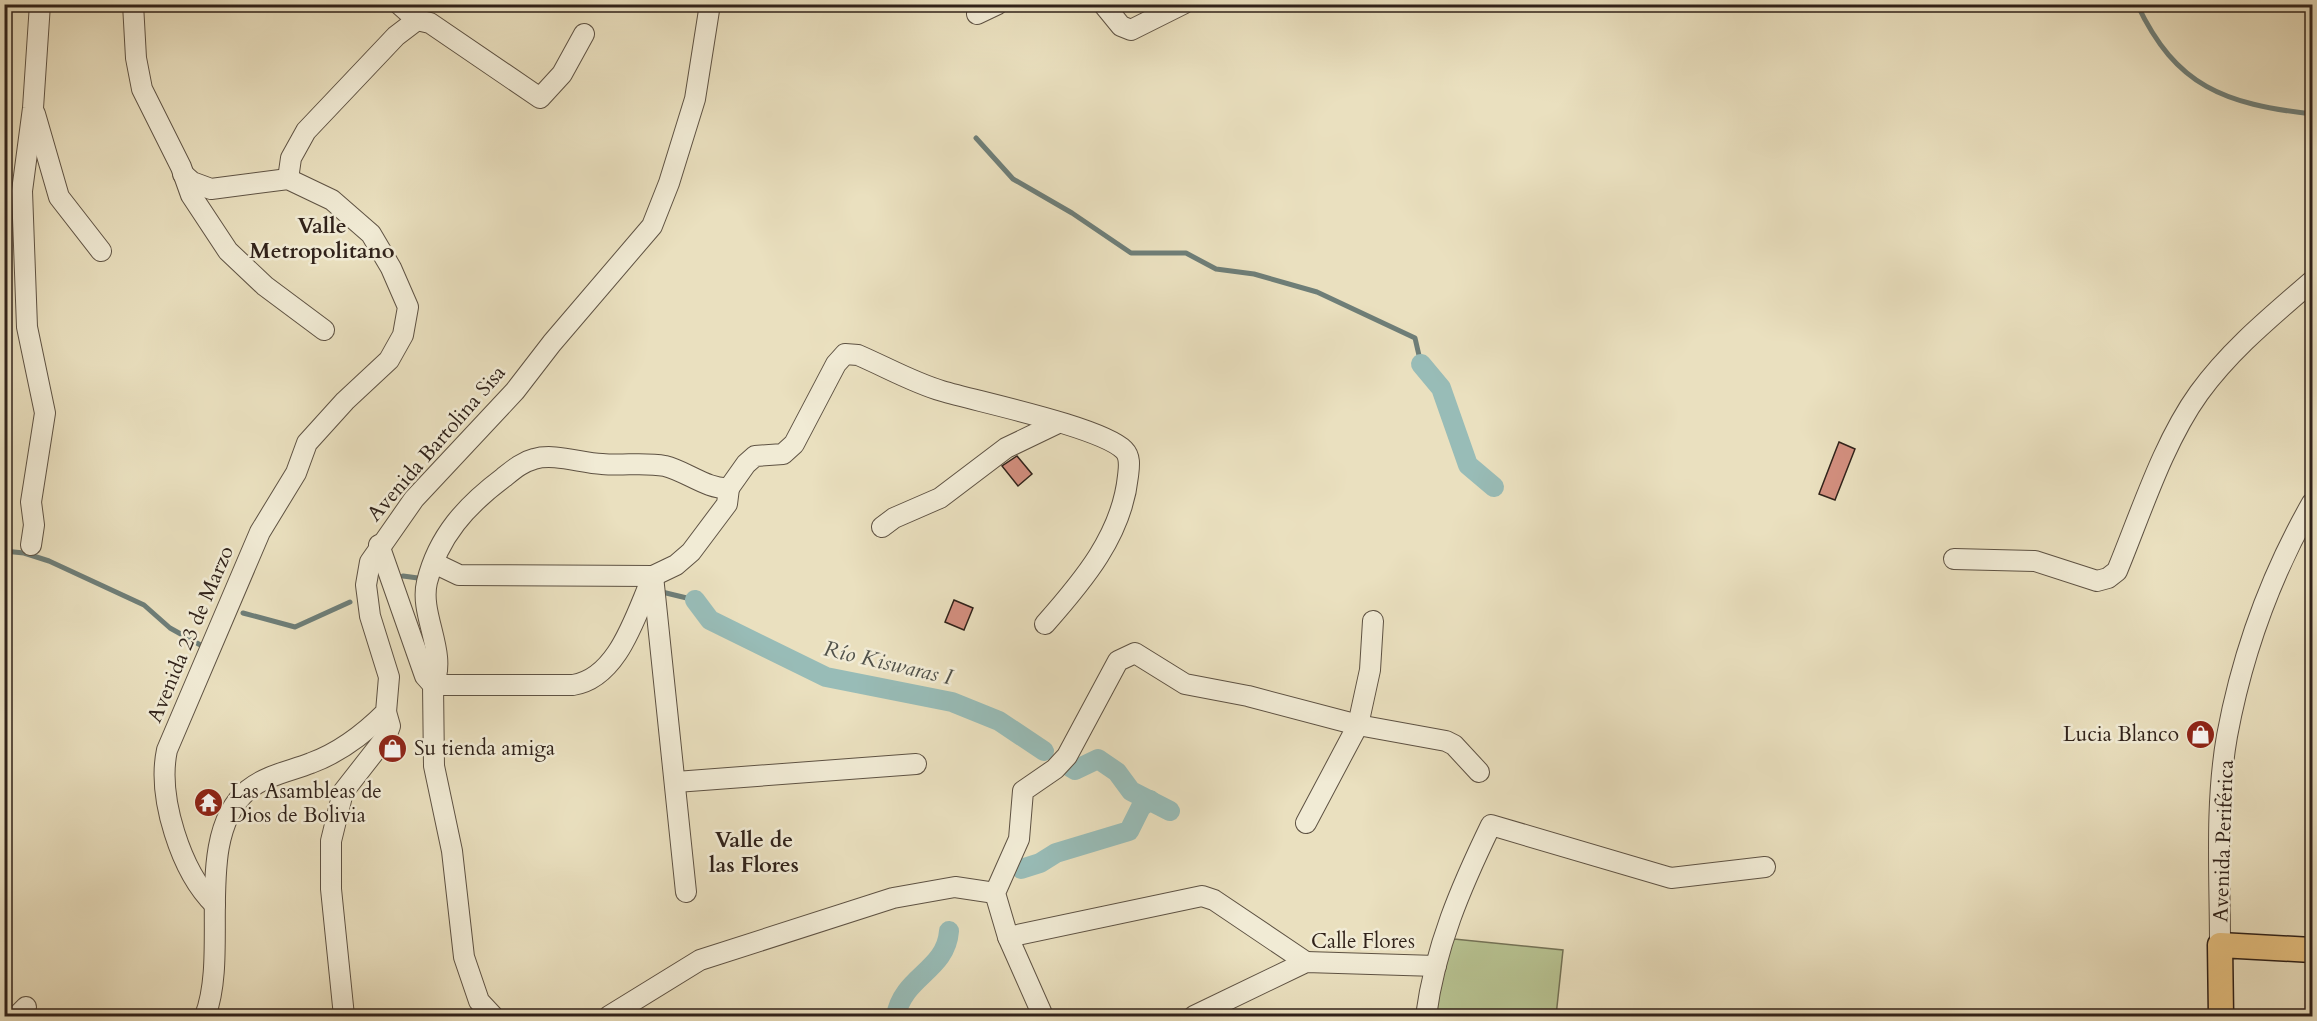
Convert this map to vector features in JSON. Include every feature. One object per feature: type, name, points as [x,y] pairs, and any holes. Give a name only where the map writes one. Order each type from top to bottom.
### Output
[{"type":"main road","points":[[2220,945],[2313,950]]},
{"type":"main road","name":"Avenida Periférica","points":[[2220,945],[2221,1017]]},
{"type":"street","points":[[31,545],[34,525],[31,502],[45,424],[27,327],[22,191],[33,108],[40,4]]},
{"type":"street","points":[[133,4],[136,58],[142,89],[191,195],[228,251],[265,286],[324,330]]},
{"type":"street","points":[[399,4],[417,20],[430,23],[540,98],[562,74],[584,34]]},
{"type":"street","name":"Avenida Bartolina Sisa","points":[[344,1017],[331,889],[331,841],[343,792],[386,737],[390,726],[386,712],[389,677],[370,616],[366,585],[370,562],[414,499],[515,391],[552,343],[652,226],[669,183],[695,99],[710,4]]},
{"type":"street","points":[[977,14],[998,4]]},
{"type":"street","points":[[1103,4],[1121,26],[1131,30],[1183,4]]},
{"type":"street","points":[[183,174],[192,182],[211,189],[288,179],[291,158],[306,131],[396,36],[417,20]]},
{"type":"street","points":[[33,108],[59,197],[101,251]]},
{"type":"street","name":"Avenida 23 de Marzo","points":[[216,905],[203,893],[175,831],[163,785],[166,750],[260,532],[296,473],[306,443],[345,401],[389,360],[403,335],[408,307],[391,268],[362,223],[332,200],[288,179]]},
{"type":"street","points":[[1954,559],[2035,561],[2097,581],[2108,578],[2117,571],[2169,442],[2199,393],[2238,346],[2313,280]]},
{"type":"street","points":[[434,563],[459,575],[653,576],[676,565],[690,552],[727,504],[729,488],[746,464],[755,456],[783,454],[794,444],[836,364],[845,354],[858,355],[939,390],[1092,433],[1124,450],[1130,462],[1127,489],[1112,534],[1078,586],[1045,624]]},
{"type":"street","points":[[882,527],[894,518],[940,498],[1006,448],[1058,423]]},
{"type":"street","points":[[493,1017],[479,1001],[464,957],[452,851],[434,766],[433,685],[437,667],[426,598],[427,583],[434,563],[455,521],[470,504],[523,463],[537,458],[603,464],[657,465],[676,469],[720,489],[729,488]]},
{"type":"street","name":"Avenida Periférica","points":[[2220,945],[2220,803],[2227,738],[2250,641],[2274,581],[2313,503]]},
{"type":"street","points":[[379,546],[425,676],[433,685],[573,685],[588,682],[599,674],[621,645],[653,576]]},
{"type":"street","points":[[653,576],[686,892]]},
{"type":"street","points":[[1306,823],[1358,725],[1370,670],[1373,621]]},
{"type":"street","points":[[1043,1017],[1008,937],[995,893],[1019,840],[1023,791],[1055,769],[1067,756],[1118,661],[1126,655],[1135,653],[1185,684],[1248,696],[1358,725],[1446,741],[1454,745],[1479,771]]},
{"type":"street","points":[[205,1017],[211,1001],[214,976],[216,905],[223,826],[234,804],[260,782],[312,763],[355,741],[386,712]]},
{"type":"street","points":[[676,782],[916,764]]},
{"type":"street","points":[[1426,1017],[1436,966],[1458,894],[1491,825],[1671,878],[1765,867]]},
{"type":"street","points":[[609,1017],[700,960],[893,898],[955,887],[995,893]]},
{"type":"street","points":[[1008,937],[1202,896],[1214,900],[1306,962]]},
{"type":"street","name":"Calle Flores","points":[[1194,1017],[1306,962],[1436,966]]},
{"type":"green space","points":[[1444,938],[1563,950],[1556,1016],[1436,1016]]},
{"type":"building","points":[[1839,442],[1855,449],[1835,500],[1819,494]]},
{"type":"building","points":[[1017,456],[1032,474],[1018,486],[1002,466]]},
{"type":"building","points":[[954,600],[973,608],[964,630],[945,622]]},
{"type":"waterway","points":[[2137,4],[2152,32],[2169,55],[2187,73],[2207,86],[2229,97],[2253,104],[2312,114]]},
{"type":"waterway","points":[[976,138],[1013,179],[1072,213],[1131,253],[1186,253],[1216,269],[1254,274],[1317,292],[1415,338],[1421,364]]},
{"type":"waterway","points":[[1421,364],[1441,388],[1468,465],[1494,487]]},
{"type":"waterway","name":"Río Kiswaras I","points":[[4,551],[24,553],[49,561],[144,605],[170,628],[204,647]]},
{"type":"waterway","name":"Río Kiswaras I","points":[[403,576],[418,578]]},
{"type":"waterway","name":"Río Kiswaras I","points":[[662,592],[695,600]]},
{"type":"waterway","name":"Río Kiswaras I","points":[[695,600],[710,620],[826,677],[952,702],[999,721],[1044,751]]},
{"type":"waterway","name":"Río Kiswaras I","points":[[243,613],[295,627],[350,602]]},
{"type":"waterway","points":[[1070,767],[1075,770],[1098,759],[1117,772],[1131,791],[1170,811]]},
{"type":"waterway","points":[[1021,869],[1040,863],[1056,853],[1129,831],[1141,807],[1150,800]]},
{"type":"waterway","points":[[896,1016],[907,991],[940,956],[949,931]]},
{"type":"place","name":"Lucia Blanco","points":[[2200,734]]},
{"type":"place","name":"Su tienda amiga","points":[[393,748]]},
{"type":"place","name":"Las Asambleas de Dios de Bolivia","points":[[209,803]]},
{"type":"district","name":"Valle Metropolitano","points":[[322,238]]},
{"type":"district","name":"Valle de las Flores","points":[[754,852]]}]
